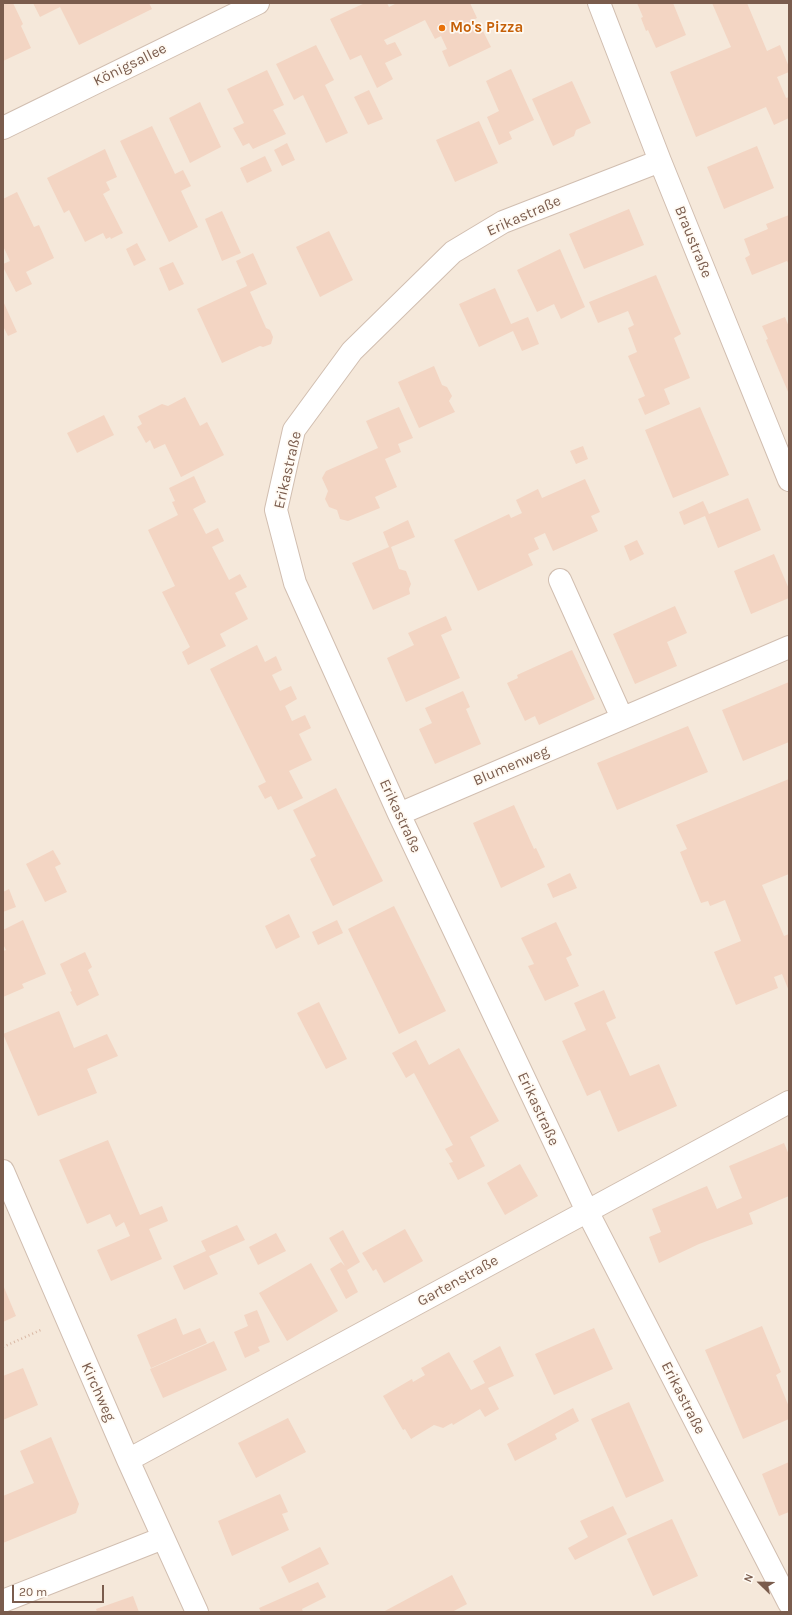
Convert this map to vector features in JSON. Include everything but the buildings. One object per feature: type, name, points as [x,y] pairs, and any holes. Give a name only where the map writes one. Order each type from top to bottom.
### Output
[{"type":"street","name":"Königsallee","points":[[3,128],[258,3]]},
{"type":"street","name":"Braustraße","points":[[599,3],[660,161],[789,480]]},
{"type":"street","name":"Erikastraße","points":[[660,161],[503,222],[453,252],[352,351],[294,430],[276,510],[294,583],[399,814],[587,1211],[789,1603]]},
{"type":"street","points":[[560,580],[622,718]]},
{"type":"street","name":"Blumenweg","points":[[399,814],[789,647]]},
{"type":"street","name":"Gartenstraße","points":[[128,1460],[789,1102]]},
{"type":"street","name":"Kirchweg","points":[[3,1171],[162,1538],[197,1612]]},
{"type":"street","points":[[3,1601],[162,1538]]},
{"type":"path","points":[[3,1347],[66,1318]]},
{"type":"shaded area","points":[[3,3],[789,3],[789,1612],[3,1612]]},
{"type":"place","name":"Mo's Pizza","points":[[442,28]]}]
